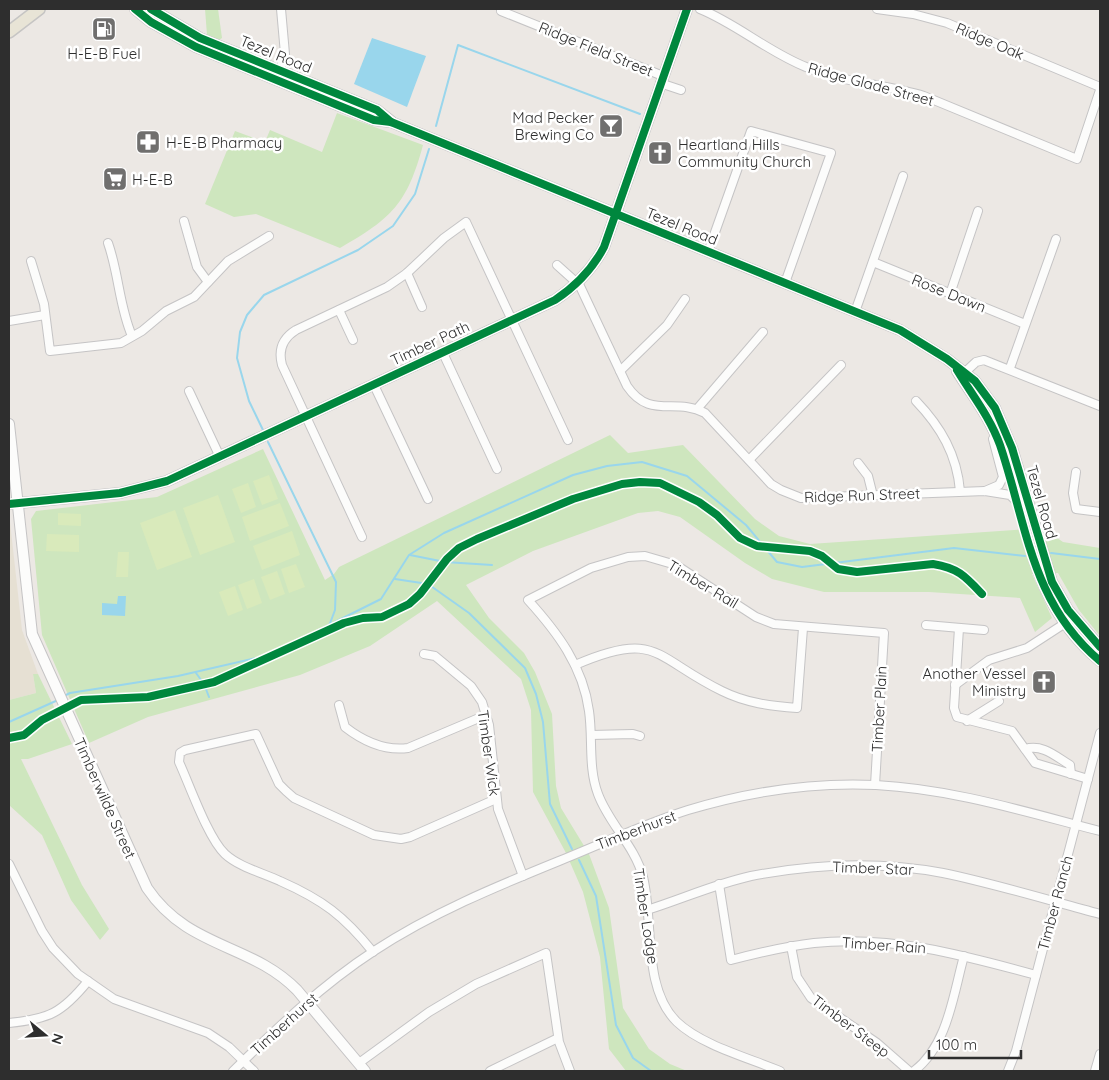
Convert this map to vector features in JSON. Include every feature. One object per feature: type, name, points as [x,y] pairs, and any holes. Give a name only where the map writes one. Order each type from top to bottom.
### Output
[{"type":"main road","points":[[12,28],[24,9]]},
{"type":"main road","points":[[12,28],[39,9]]},
{"type":"street","name":"Tezel Road","points":[[135,9],[151,22],[278,76],[374,120],[392,122],[913,337],[960,372],[976,381],[988,397],[1003,425],[1047,569],[1074,617],[1100,647]]},
{"type":"street","name":"Tezel Road","points":[[151,9],[188,38]]},
{"type":"street","points":[[278,76],[285,54],[281,9]]},
{"type":"street","name":"Timber Path","points":[[13,504],[120,493],[149,487],[220,457],[555,300],[578,283],[600,255],[687,9]]},
{"type":"street","name":"Ridge Glade Street","points":[[700,9],[718,17],[779,56],[805,67],[831,77],[908,91],[924,96],[1077,159],[1100,89]]},
{"type":"street","name":"Ridge Oak","points":[[877,9],[913,14],[947,23],[1100,89]]},
{"type":"street","name":"Ridge Field Street","points":[[501,10],[681,90]]},
{"type":"street","points":[[708,252],[751,131],[831,153],[785,283]]},
{"type":"street","points":[[855,312],[903,176]]},
{"type":"street","points":[[950,294],[978,211]]},
{"type":"street","points":[[184,221],[197,267],[208,282]]},
{"type":"street","points":[[362,537],[282,365],[281,348],[291,333],[388,286],[407,274],[440,242],[466,222],[568,440]]},
{"type":"street","points":[[31,261],[42,294],[50,351],[121,343],[166,311],[194,297],[228,261],[269,236]]},
{"type":"street","points":[[1010,368],[1056,239]]},
{"type":"street","points":[[108,243],[117,272],[124,317],[132,336]]},
{"type":"street","name":"Rose Dawn","points":[[873,262],[1025,324]]},
{"type":"street","points":[[557,266],[578,283],[632,394],[647,405],[696,409],[763,332]]},
{"type":"street","points":[[407,274],[422,307]]},
{"type":"street","points":[[620,371],[667,325],[685,299]]},
{"type":"street","points":[[340,310],[353,340]]},
{"type":"street","points":[[9,321],[45,314]]},
{"type":"street","points":[[443,353],[497,469]]},
{"type":"street","points":[[960,372],[976,362],[984,360],[1010,368],[1100,406]]},
{"type":"street","points":[[750,460],[842,365]]},
{"type":"street","name":"Tezel Road","points":[[960,372],[989,421],[999,444],[1039,577],[1065,624],[1100,661]]},
{"type":"street","points":[[374,385],[428,499]]},
{"type":"street","points":[[189,391],[220,457]]},
{"type":"street","points":[[916,401],[936,423],[948,445],[955,463],[960,491]]},
{"type":"street","name":"Ridge Run Street","points":[[696,409],[710,418],[771,484],[793,496],[801,498],[985,491],[1010,495],[1017,502]]},
{"type":"street","points":[[985,491],[999,485],[1003,477],[989,421]]},
{"type":"street","name":"Timberwilde Street","points":[[9,424],[13,504],[30,624],[38,650],[142,879],[162,909],[194,932],[271,969],[291,983],[362,1067]]},
{"type":"street","points":[[858,463],[868,476],[873,496]]},
{"type":"street","points":[[1076,472],[1073,488],[1076,509],[1100,512]]},
{"type":"street","name":"Timber Rail","points":[[528,600],[591,568],[628,557],[645,556],[661,559],[676,565],[766,621],[782,626],[884,633]]},
{"type":"street","name":"Timber Lodge","points":[[528,600],[553,628],[575,665],[585,693],[596,789],[603,805],[638,863],[644,882],[659,992],[677,1022],[699,1037],[780,1071]]},
{"type":"street","points":[[956,685],[989,660],[1027,648],[1074,617]]},
{"type":"street","points":[[926,625],[984,630]]},
{"type":"street","points":[[575,665],[616,649],[647,649],[664,655],[722,691],[768,706],[797,708],[803,628]]},
{"type":"street","points":[[959,628],[955,715],[967,721],[1012,731],[1035,763],[1088,779]]},
{"type":"street","name":"Timber Plain","points":[[875,785],[884,633]]},
{"type":"street","name":"Timber Wick","points":[[424,654],[434,656],[471,686],[482,702],[486,716],[496,798],[503,826],[523,876]]},
{"type":"street","points":[[967,721],[999,701]]},
{"type":"street","points":[[339,705],[343,724],[351,731],[371,743],[394,749],[408,748],[486,716]]},
{"type":"street","points":[[373,952],[344,918],[327,906],[297,889],[225,854],[212,833],[179,762],[179,756],[185,750],[256,734],[280,784],[294,798],[374,835],[395,839],[410,836],[496,798]]},
{"type":"street","points":[[591,735],[633,734],[640,736]]},
{"type":"street","name":"Timber Ranch","points":[[1008,1071],[1036,975],[1100,734]]},
{"type":"street","points":[[1025,750],[1038,747],[1045,750],[1070,765],[1071,774]]},
{"type":"street","name":"Timberhurst","points":[[233,1071],[307,1002],[373,952],[419,924],[523,876],[687,810],[732,799],[813,787],[875,785],[973,798],[1100,831]]},
{"type":"street","points":[[9,864],[42,931],[64,961],[88,981],[128,1005],[208,1033],[229,1047],[254,1071]]},
{"type":"street","name":"Timber Star","points":[[647,910],[719,884],[764,874],[801,869],[876,866],[943,873],[1100,914]]},
{"type":"street","name":"Timber Rain","points":[[719,884],[731,960],[791,946],[868,941],[913,945],[1036,975]]},
{"type":"street","name":"Timber Steep","points":[[791,946],[797,977],[811,998],[877,1043],[909,1071]]},
{"type":"street","points":[[362,1067],[388,1040],[436,1007],[476,984],[546,954],[558,1038],[570,1071]]},
{"type":"street","points":[[914,1071],[931,1055],[939,1041],[964,956]]},
{"type":"street","points":[[9,1023],[38,1020],[57,1013],[72,1000],[88,981]]},
{"type":"street","points":[[490,1071],[558,1038]]},
{"type":"street","points":[[1095,1071],[1100,1054]]},
{"type":"shaded area","points":[[9,513],[22,630],[38,674],[33,674],[36,693],[9,700]]},
{"type":"green space","points":[[205,9],[218,9],[222,38],[219,40],[207,35]]},
{"type":"green space","points":[[337,113],[423,145],[411,182],[403,196],[385,218],[373,228],[340,248],[256,214],[234,217],[205,204],[235,131],[265,142],[270,130],[322,152]]},
{"type":"green space","points":[[610,435],[628,453],[683,445],[755,519],[779,536],[810,544],[1043,528],[1063,542],[1100,548],[1100,636],[1079,610],[1058,573],[1032,574],[1052,618],[1035,632],[1020,598],[929,592],[824,592],[772,579],[745,563],[680,517],[658,511],[638,513],[533,551],[466,585],[489,618],[524,653],[535,672],[552,714],[556,786],[561,808],[589,854],[609,908],[623,1008],[649,1049],[670,1064],[687,1071],[626,1071],[609,1049],[600,957],[583,892],[566,853],[533,792],[531,710],[521,679],[437,601],[370,646],[300,675],[148,717],[89,743],[42,635],[31,519],[36,511],[157,497],[263,449],[325,580],[334,574],[339,567]]},
{"type":"green space","points":[[269,475],[278,499],[262,505],[253,481]]},
{"type":"green space","points":[[248,483],[256,507],[241,513],[232,489]]},
{"type":"green space","points":[[218,495],[235,542],[200,555],[183,508]]},
{"type":"green space","points":[[280,503],[289,526],[250,541],[242,517]]},
{"type":"green space","points":[[175,510],[192,557],[157,570],[140,523]]},
{"type":"green space","points":[[58,513],[81,514],[81,526],[58,525]]},
{"type":"green space","points":[[292,531],[300,555],[262,570],[253,546]]},
{"type":"green space","points":[[47,534],[79,535],[79,552],[46,551]]},
{"type":"green space","points":[[118,552],[129,552],[128,577],[116,577]]},
{"type":"green space","points":[[296,564],[305,587],[289,593],[281,569]]},
{"type":"green space","points":[[277,571],[285,594],[270,600],[261,577]]},
{"type":"green space","points":[[254,579],[262,603],[247,609],[238,585]]},
{"type":"green space","points":[[235,586],[243,610],[228,616],[219,592]]},
{"type":"green space","points":[[33,674],[38,674],[72,744],[28,759],[21,759],[82,885],[109,929],[100,940],[71,900],[42,835],[9,805],[9,700],[36,693]]},
{"type":"water","points":[[372,38],[426,56],[407,107],[354,84]]},
{"type":"water","points":[[118,596],[126,596],[125,616],[102,615],[102,603],[117,604]]},
{"type":"waterway","points":[[436,126],[458,45],[640,114]]},
{"type":"waterway","points":[[263,430],[249,401],[237,358],[240,332],[247,315],[264,295],[358,250],[393,226],[415,194],[429,149]]},
{"type":"waterway","points":[[268,442],[336,582],[335,610],[329,626]]},
{"type":"waterway","points":[[64,696],[70,693],[178,676],[269,655],[381,599],[409,555],[444,533],[573,475],[607,466],[642,462],[687,476],[746,525],[777,562],[802,567],[954,548],[1025,556]]},
{"type":"waterway","points":[[1051,553],[1100,559]]},
{"type":"waterway","points":[[410,555],[445,562],[492,565]]},
{"type":"waterway","points":[[395,579],[428,584],[469,613],[525,668],[536,694],[543,722],[550,804],[572,849]]},
{"type":"waterway","points":[[196,673],[204,684],[209,697]]},
{"type":"waterway","points":[[9,722],[58,700]]},
{"type":"waterway","points":[[579,860],[596,896],[616,1025],[633,1058],[651,1071]]},
{"type":"cycle path","points":[[135,9],[151,22],[196,47],[374,120],[391,122],[900,330],[947,359],[975,381],[995,408],[1012,448],[1052,582],[1068,610],[1100,647]]},
{"type":"cycle path","points":[[151,9],[200,38],[377,110],[391,122]]},
{"type":"cycle path","points":[[9,504],[120,493],[167,481],[563,295],[589,270],[604,247],[687,9]]},
{"type":"cycle path","points":[[957,370],[996,435],[1025,533],[1045,588],[1059,614],[1077,638],[1100,661]]},
{"type":"cycle path","points":[[9,738],[24,735],[42,720],[81,700],[148,697],[214,682],[344,623],[363,618],[382,617],[409,604],[420,594],[447,559],[459,548],[573,499],[622,484],[640,482],[660,483],[699,502],[717,515],[740,538],[757,546],[810,551],[822,556],[838,569],[857,572],[933,564],[949,568],[961,574],[982,594]]},
{"type":"place","name":"H-E-B Fuel","points":[[104,29]]},
{"type":"place","name":"Mad Pecker Brewing Co","points":[[611,126]]},
{"type":"place","name":"H-E-B Pharmacy","points":[[148,142]]},
{"type":"place","name":"Heartland Hills Community Church","points":[[660,153]]},
{"type":"place","name":"H-E-B","points":[[115,179]]},
{"type":"place","name":"Another Vessel Ministry","points":[[1044,682]]}]
